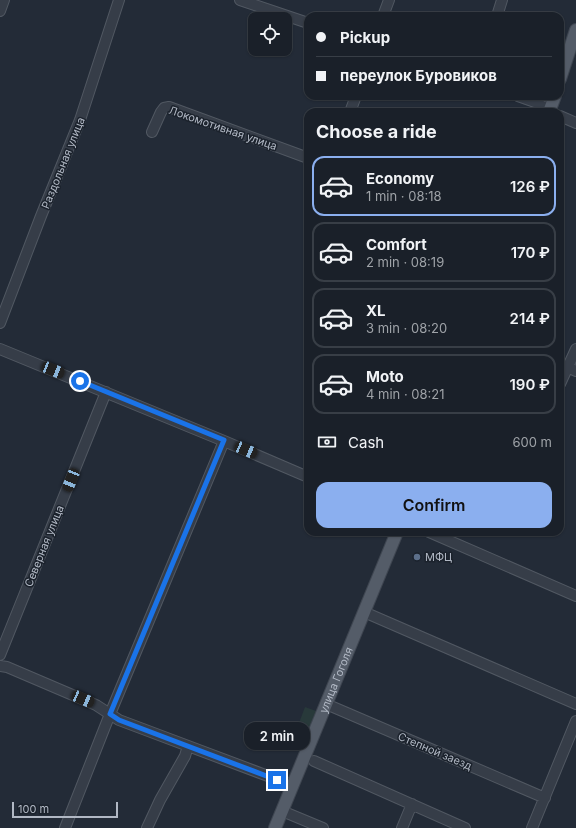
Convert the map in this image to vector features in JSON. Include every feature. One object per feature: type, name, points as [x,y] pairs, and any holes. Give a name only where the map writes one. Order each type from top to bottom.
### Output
[{"type":"main road","points":[[564,67],[576,30]]},
{"type":"main road","name":"улица Гоголя","points":[[275,828],[395,536]]},
{"type":"street","points":[[0,11],[4,0]]},
{"type":"street","name":"Раздольная улица","points":[[0,323],[80,120],[119,0]]},
{"type":"street","points":[[240,0],[252,2],[304,22]]},
{"type":"street","points":[[384,12],[388,0]]},
{"type":"street","points":[[498,12],[502,0]]},
{"type":"street","points":[[529,100],[546,108]]},
{"type":"street","name":"Локомотивная улица","points":[[152,132],[161,112],[164,108],[169,107],[304,157]]},
{"type":"street","points":[[564,117],[576,123]]},
{"type":"street","points":[[0,349],[224,440],[304,475]]},
{"type":"street","points":[[568,368],[576,350]]},
{"type":"street","name":"Северная улица","points":[[0,655],[106,392]]},
{"type":"street","points":[[64,828],[224,440]]},
{"type":"street","points":[[438,536],[576,596]]},
{"type":"street","points":[[364,612],[576,704]]},
{"type":"street","points":[[0,666],[7,667],[96,705],[119,720],[292,786]]},
{"type":"street","name":"Степной заезд","points":[[326,704],[545,798]]},
{"type":"street","points":[[532,828],[576,721]]},
{"type":"street","points":[[147,828],[160,800],[185,756],[188,746]]},
{"type":"street","points":[[314,761],[465,828]]},
{"type":"street","points":[[402,828],[412,804]]},
{"type":"street","points":[[282,811],[323,828]]},
{"type":"shaded area","points":[[305,707],[316,711],[309,728],[299,723]]},
{"type":"place","name":"МФЦ","points":[[417,557]]},
{"type":"route","points":[[80,381],[224,440],[110,714],[119,720],[277,780]]}]
